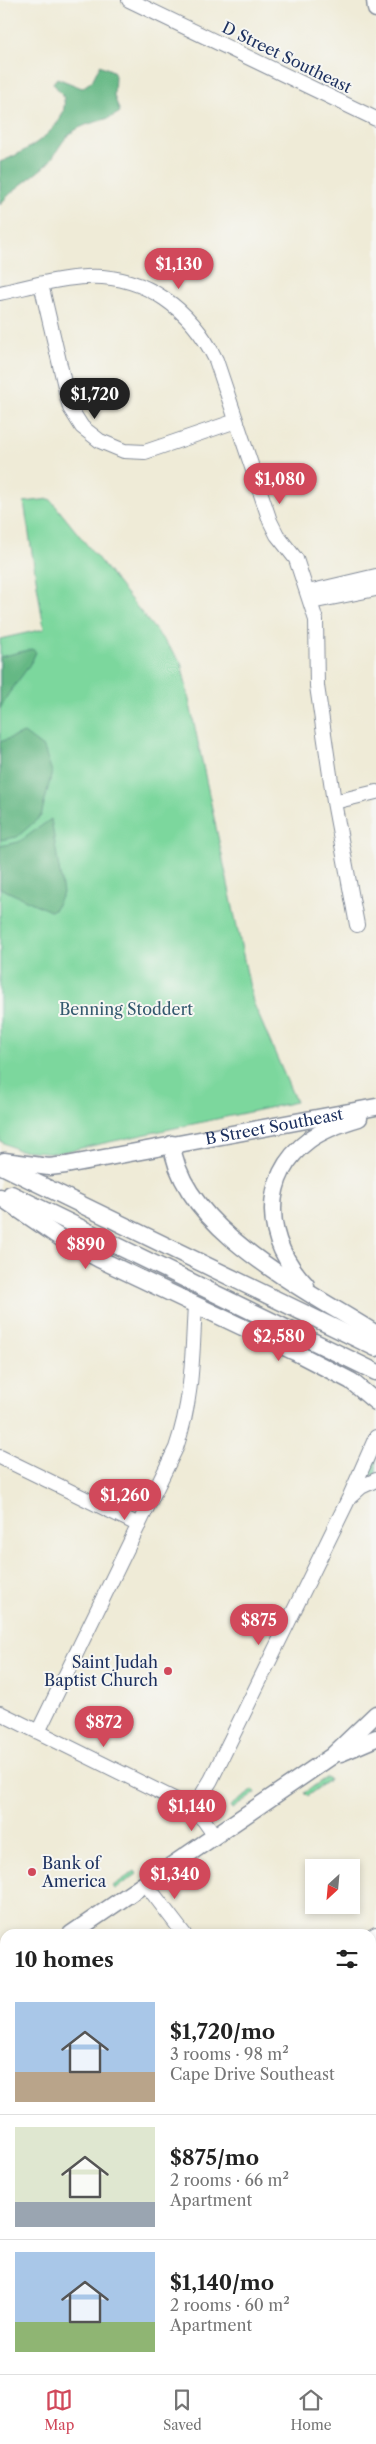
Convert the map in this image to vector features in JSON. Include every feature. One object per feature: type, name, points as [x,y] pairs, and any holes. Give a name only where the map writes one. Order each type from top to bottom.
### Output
[{"type":"main road","points":[[375,0],[376,9]]},
{"type":"main road","name":"B Street Southeast","points":[[0,1160],[49,1167],[376,1107]]},
{"type":"main road","points":[[331,1305],[300,1279],[281,1250],[273,1222],[275,1191],[286,1165],[306,1143],[328,1130],[376,1112]]},
{"type":"main road","points":[[172,1144],[176,1164],[185,1181],[204,1209],[226,1234],[256,1260],[376,1334]]},
{"type":"main road","points":[[0,1165],[376,1348]]},
{"type":"main road","points":[[0,1189],[376,1372]]},
{"type":"main road","points":[[0,1197],[69,1243],[351,1381],[376,1402]]},
{"type":"main road","points":[[78,1929],[332,1756],[376,1714]]},
{"type":"main road","points":[[332,1756],[376,1738]]},
{"type":"street","name":"D Street Southeast","points":[[129,0],[376,120]]},
{"type":"street","points":[[0,293],[80,278],[104,277],[135,284],[167,299],[196,326],[207,342],[216,360],[273,528],[296,559],[316,620],[317,686],[334,802],[357,925]]},
{"type":"street","points":[[41,284],[70,408],[82,427],[100,441],[124,451],[145,452],[236,421]]},
{"type":"street","points":[[309,597],[376,576]]},
{"type":"street","points":[[309,597],[376,589]]},
{"type":"street","points":[[334,802],[376,792]]},
{"type":"street","points":[[38,1732],[176,1448],[184,1425],[191,1388],[195,1304]]},
{"type":"street","points":[[193,1809],[211,1780],[349,1498],[376,1437]]},
{"type":"street","points":[[0,1457],[139,1525]]},
{"type":"street","points":[[349,1498],[361,1487],[376,1480]]},
{"type":"street","points":[[0,1713],[193,1809],[215,1836]]},
{"type":"street","points":[[145,1884],[180,1929]]},
{"type":"green space","points":[[100,65],[113,71],[115,76],[114,96],[120,112],[109,118],[85,125],[70,134],[47,164],[0,205],[0,162],[20,153],[52,130],[64,110],[64,99],[53,83],[57,78],[82,88],[92,81]]},
{"type":"green space","name":"Benning Stoddert","points":[[50,499],[181,662],[253,1002],[296,1102],[58,1153],[18,1150],[0,1141],[0,639],[44,629],[24,502]]},
{"type":"green space","points":[[32,649],[36,652],[33,660],[8,694],[0,709],[0,657]]},
{"type":"green space","points":[[24,733],[44,748],[52,772],[41,816],[17,837],[0,840],[0,742]]},
{"type":"green space","points":[[51,819],[63,893],[54,910],[50,911],[0,888],[0,846],[19,842]]},
{"type":"green space","points":[[376,1447],[376,1474],[363,1479]]},
{"type":"green space","points":[[327,1777],[329,1780],[307,1796],[304,1793]]},
{"type":"green space","points":[[254,1790],[256,1793],[232,1809],[230,1806]]},
{"type":"green space","points":[[135,1871],[137,1874],[115,1889],[113,1886]]},
{"type":"place","name":"Saint Judah Baptist Church","points":[[168,1671]]},
{"type":"place","name":"Bank of America","points":[[32,1872]]}]
